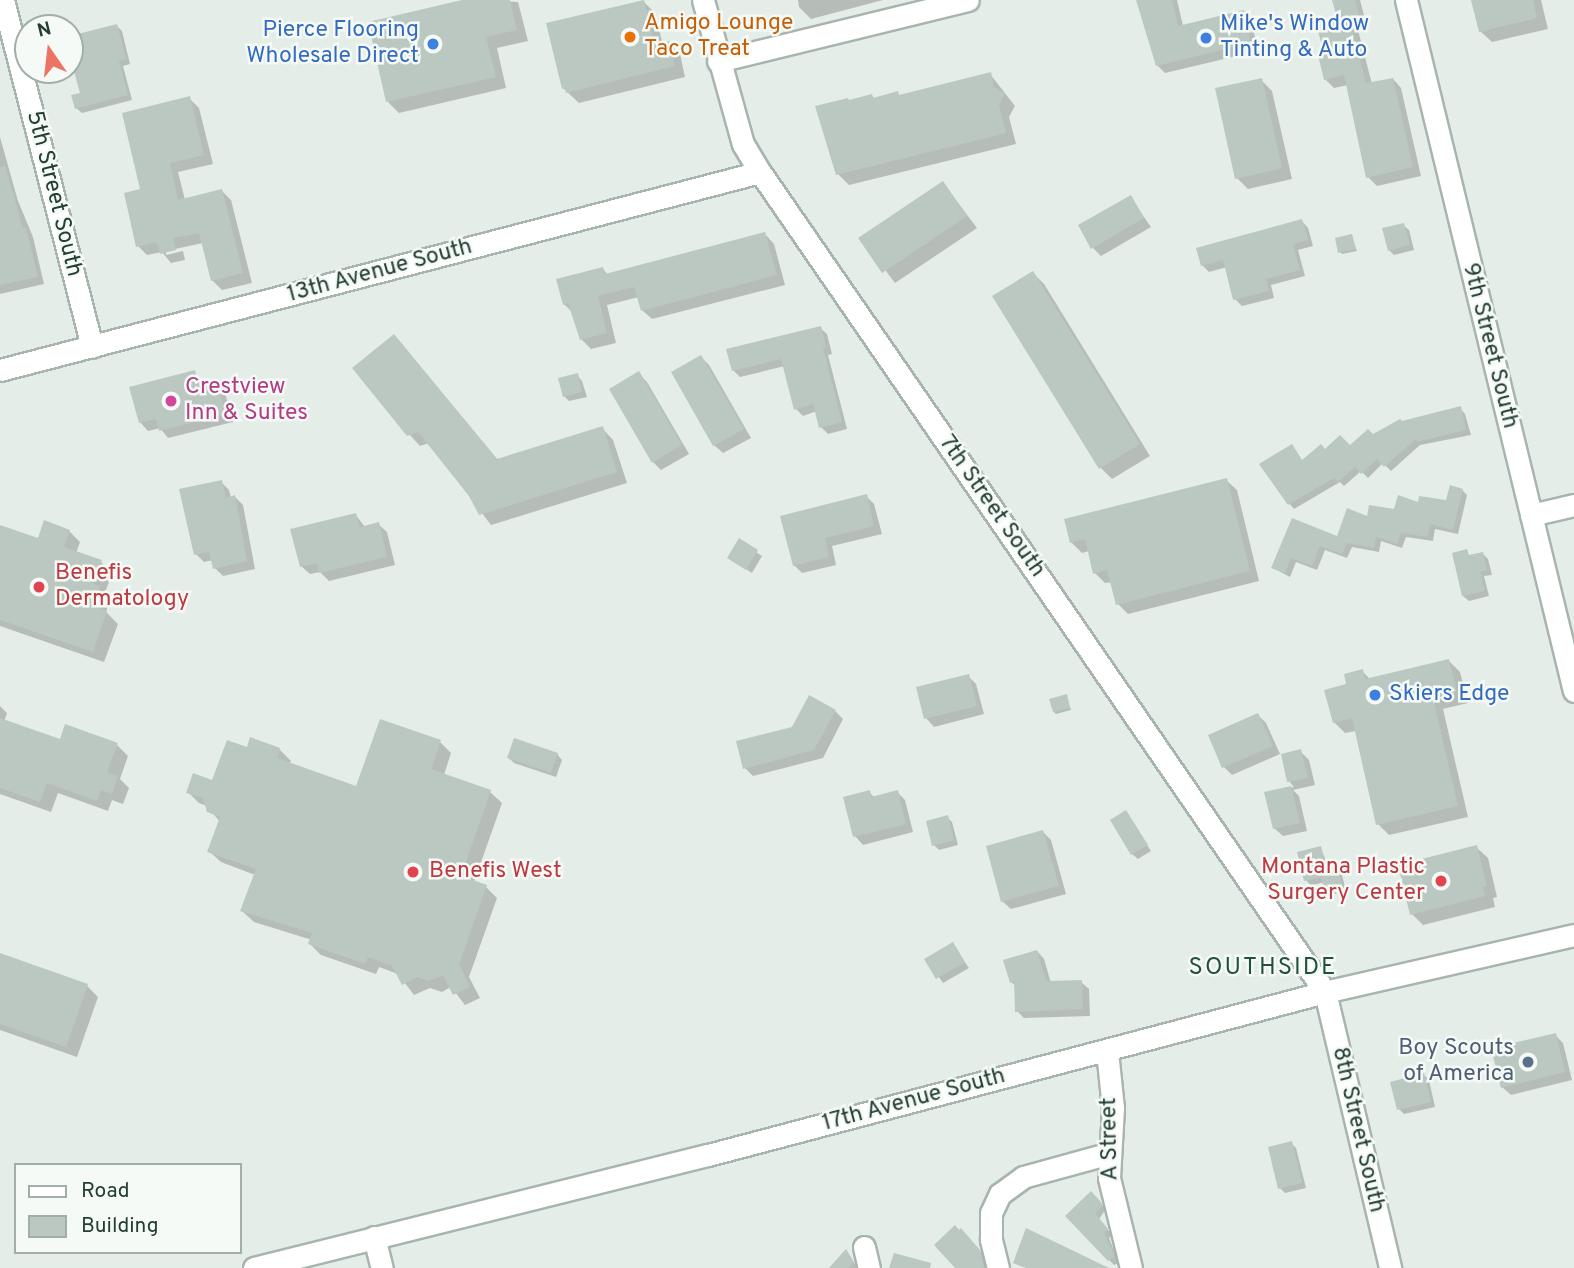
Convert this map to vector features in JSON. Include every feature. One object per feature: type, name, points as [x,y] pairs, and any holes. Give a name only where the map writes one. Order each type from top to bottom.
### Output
[{"type":"street","name":"7th Street South","points":[[703,0],[743,144],[760,172],[1325,992]]},
{"type":"street","points":[[718,61],[968,0]]},
{"type":"street","name":"9th Street South","points":[[1406,0],[1574,691]]},
{"type":"street","name":"5th Street South","points":[[2,1],[92,347]]},
{"type":"street","name":"13th Avenue South","points":[[0,370],[760,172]]},
{"type":"street","points":[[1531,515],[1574,505]]},
{"type":"street","name":"17th Avenue South","points":[[254,1268],[1107,1051],[1325,992],[1574,935]]},
{"type":"street","name":"8th Street South","points":[[1325,992],[1390,1268]]},
{"type":"street","name":"A Street","points":[[1107,1051],[1113,1108],[1109,1178],[1131,1268]]},
{"type":"street","points":[[999,1268],[991,1239],[990,1213],[1000,1194],[1023,1177],[1110,1153]]},
{"type":"street","points":[[374,1237],[382,1268]]},
{"type":"street","points":[[864,1247],[869,1268]]},
{"type":"building","points":[[462,0],[510,0],[517,30],[486,37],[496,77],[386,102],[368,22]]},
{"type":"building","points":[[644,0],[655,45],[669,41],[675,66],[566,93],[565,88],[562,89],[546,23]]},
{"type":"building","points":[[1136,0],[1172,0],[1178,26],[1244,10],[1251,43],[1156,66]]},
{"type":"building","points":[[1332,0],[1355,0],[1360,18],[1350,21],[1366,83],[1393,78],[1413,167],[1366,178],[1344,75],[1324,80],[1318,55],[1324,53],[1316,24],[1337,18]]},
{"type":"building","points":[[1471,0],[1533,0],[1537,18],[1479,32]]},
{"type":"building","points":[[117,24],[126,59],[119,61],[128,95],[75,109],[71,95],[80,93],[78,84],[84,84],[84,32]]},
{"type":"building","points":[[991,72],[994,87],[1005,94],[999,105],[1006,133],[836,175],[815,106],[872,94],[873,98],[898,91],[899,95]]},
{"type":"building","points":[[1262,78],[1282,168],[1235,179],[1215,88]]},
{"type":"building","points":[[190,96],[204,155],[170,163],[178,200],[222,189],[243,273],[211,281],[199,233],[173,238],[176,250],[160,254],[157,242],[136,247],[124,193],[140,189],[122,113]]},
{"type":"building","points":[[5,166],[23,228],[26,228],[38,277],[0,285],[0,167]]},
{"type":"building","points":[[943,181],[967,216],[882,273],[858,238]]},
{"type":"building","points":[[1131,195],[1144,218],[1091,249],[1078,225]]},
{"type":"building","points":[[1302,219],[1308,240],[1293,244],[1300,270],[1266,279],[1269,291],[1233,300],[1223,260],[1201,266],[1196,248]]},
{"type":"building","points":[[1404,223],[1410,245],[1388,251],[1382,228]]},
{"type":"building","points":[[765,232],[777,275],[641,311],[634,287],[598,296],[607,333],[580,340],[568,303],[563,305],[556,279],[603,267],[605,274]]},
{"type":"building","points":[[1352,234],[1356,249],[1338,253],[1335,238]]},
{"type":"building","points":[[1033,271],[1140,444],[1099,469],[992,296]]},
{"type":"building","points":[[821,326],[826,347],[823,348],[842,422],[819,428],[813,404],[794,410],[781,359],[732,371],[726,349]]},
{"type":"building","points":[[394,334],[497,459],[603,426],[617,472],[479,515],[469,496],[418,432],[407,436],[352,368]]},
{"type":"building","points":[[701,355],[744,429],[713,446],[671,372]]},
{"type":"building","points":[[195,370],[198,383],[217,379],[225,414],[159,431],[156,419],[139,423],[129,387]]},
{"type":"building","points":[[639,371],[682,445],[652,463],[609,389]]},
{"type":"building","points":[[578,373],[582,392],[563,397],[558,378]]},
{"type":"building","points":[[1461,406],[1466,430],[1416,442],[1417,438],[1384,467],[1377,459],[1361,474],[1355,467],[1338,482],[1334,478],[1288,505],[1259,464],[1292,444],[1302,460],[1321,444],[1325,449],[1340,435],[1350,445],[1368,429],[1373,434],[1400,419],[1402,421]]},
{"type":"building","points":[[1227,478],[1250,571],[1116,605],[1107,570],[1093,574],[1085,539],[1070,543],[1064,519]]},
{"type":"building","points":[[222,480],[226,498],[235,495],[247,561],[213,569],[209,552],[194,555],[179,489]]},
{"type":"building","points":[[1450,485],[1463,489],[1453,530],[1430,524],[1428,537],[1401,533],[1397,544],[1376,537],[1374,548],[1347,543],[1342,554],[1320,546],[1312,566],[1291,558],[1285,573],[1271,568],[1292,518],[1337,536],[1347,508],[1367,516],[1369,505],[1394,509],[1398,495],[1418,502],[1419,496],[1446,500]]},
{"type":"building","points":[[867,494],[874,526],[825,538],[829,557],[793,566],[780,516]]},
{"type":"building","points":[[356,513],[360,527],[379,522],[387,557],[319,573],[317,563],[300,567],[290,529]]},
{"type":"building","points":[[44,520],[70,530],[64,547],[102,560],[93,584],[100,586],[93,606],[107,611],[93,652],[0,620],[0,525],[38,538]]},
{"type":"building","points":[[739,538],[758,550],[746,570],[727,558]]},
{"type":"building","points":[[1467,549],[1469,555],[1483,552],[1487,570],[1480,572],[1485,591],[1462,596],[1452,553]]},
{"type":"building","points":[[1449,659],[1457,692],[1433,698],[1458,806],[1376,825],[1352,718],[1333,723],[1324,690],[1346,684],[1344,674],[1363,669],[1365,679]]},
{"type":"building","points":[[969,674],[977,706],[924,719],[916,687]]},
{"type":"building","points":[[1067,694],[1070,708],[1053,712],[1049,699]]},
{"type":"building","points":[[809,695],[836,710],[814,750],[743,769],[736,741],[792,727]]},
{"type":"building","points":[[1258,713],[1273,746],[1222,768],[1208,735]]},
{"type":"building","points":[[0,718],[60,739],[65,724],[118,743],[107,772],[118,776],[112,794],[101,790],[97,801],[47,783],[40,802],[0,788]]},
{"type":"building","points":[[380,719],[441,740],[431,769],[491,790],[461,876],[487,885],[459,964],[470,987],[453,995],[443,975],[429,981],[417,977],[402,985],[392,966],[368,957],[365,964],[308,944],[312,933],[240,911],[256,869],[207,852],[220,817],[207,812],[203,798],[186,793],[193,773],[212,780],[227,740],[247,747],[250,737],[280,748],[277,758],[356,786]]},
{"type":"building","points":[[514,738],[558,753],[551,773],[507,758]]},
{"type":"building","points":[[1301,749],[1308,778],[1287,782],[1281,754]]},
{"type":"building","points":[[1291,786],[1300,823],[1273,829],[1264,792]]},
{"type":"building","points":[[870,790],[871,797],[898,790],[906,824],[853,837],[843,797]]},
{"type":"building","points":[[1126,810],[1148,845],[1131,855],[1110,820]]},
{"type":"building","points":[[948,815],[954,840],[932,846],[926,821]]},
{"type":"building","points":[[1043,830],[1059,886],[1001,902],[986,846]]},
{"type":"building","points":[[1477,845],[1487,886],[1483,887],[1485,896],[1410,915],[1398,865]]},
{"type":"building","points":[[1321,846],[1325,863],[1336,860],[1342,886],[1324,891],[1321,877],[1304,881],[1297,852]]},
{"type":"building","points":[[953,942],[965,962],[936,979],[924,959]]},
{"type":"building","points":[[1037,950],[1046,981],[1082,980],[1083,1009],[1015,1012],[1014,981],[1010,983],[1003,960]]},
{"type":"building","points":[[0,953],[88,984],[66,1047],[0,1024]]},
{"type":"building","points":[[1556,1033],[1565,1072],[1501,1088],[1491,1048]]},
{"type":"building","points":[[1424,1073],[1431,1102],[1397,1110],[1390,1082]]},
{"type":"building","points":[[1292,1141],[1302,1183],[1278,1189],[1268,1147]]},
{"type":"building","points":[[1091,1191],[1101,1202],[1102,1206],[1095,1213],[1108,1229],[1104,1233],[1115,1257],[1108,1261],[1065,1216]]},
{"type":"building","points":[[955,1225],[959,1230],[961,1228],[980,1250],[984,1268],[955,1268],[934,1245]]},
{"type":"building","points":[[1026,1228],[1109,1268],[1026,1268],[1013,1263]]},
{"type":"building","points":[[846,1249],[854,1262],[848,1268],[829,1268]]},
{"type":"building","points":[[894,1253],[931,1263],[930,1268],[889,1268]]},
{"type":"place","name":"Amigo Lounge Taco Treat","points":[[630,37]]},
{"type":"place","name":"Mike's Window Tinting & Auto","points":[[1206,38]]},
{"type":"place","name":"Pierce Flooring Wholesale Direct","points":[[433,44]]},
{"type":"place","name":"Crestview Inn & Suites","points":[[171,401]]},
{"type":"place","name":"Benefis Dermatology","points":[[39,587]]},
{"type":"place","name":"Skiers Edge","points":[[1375,695]]},
{"type":"place","name":"Benefis West","points":[[413,872]]},
{"type":"place","name":"Montana Plastic Surgery Center","points":[[1441,881]]},
{"type":"place","name":"Boy Scouts of America","points":[[1528,1062]]},
{"type":"district","name":"SOUTHSIDE","points":[[1263,969]]}]
